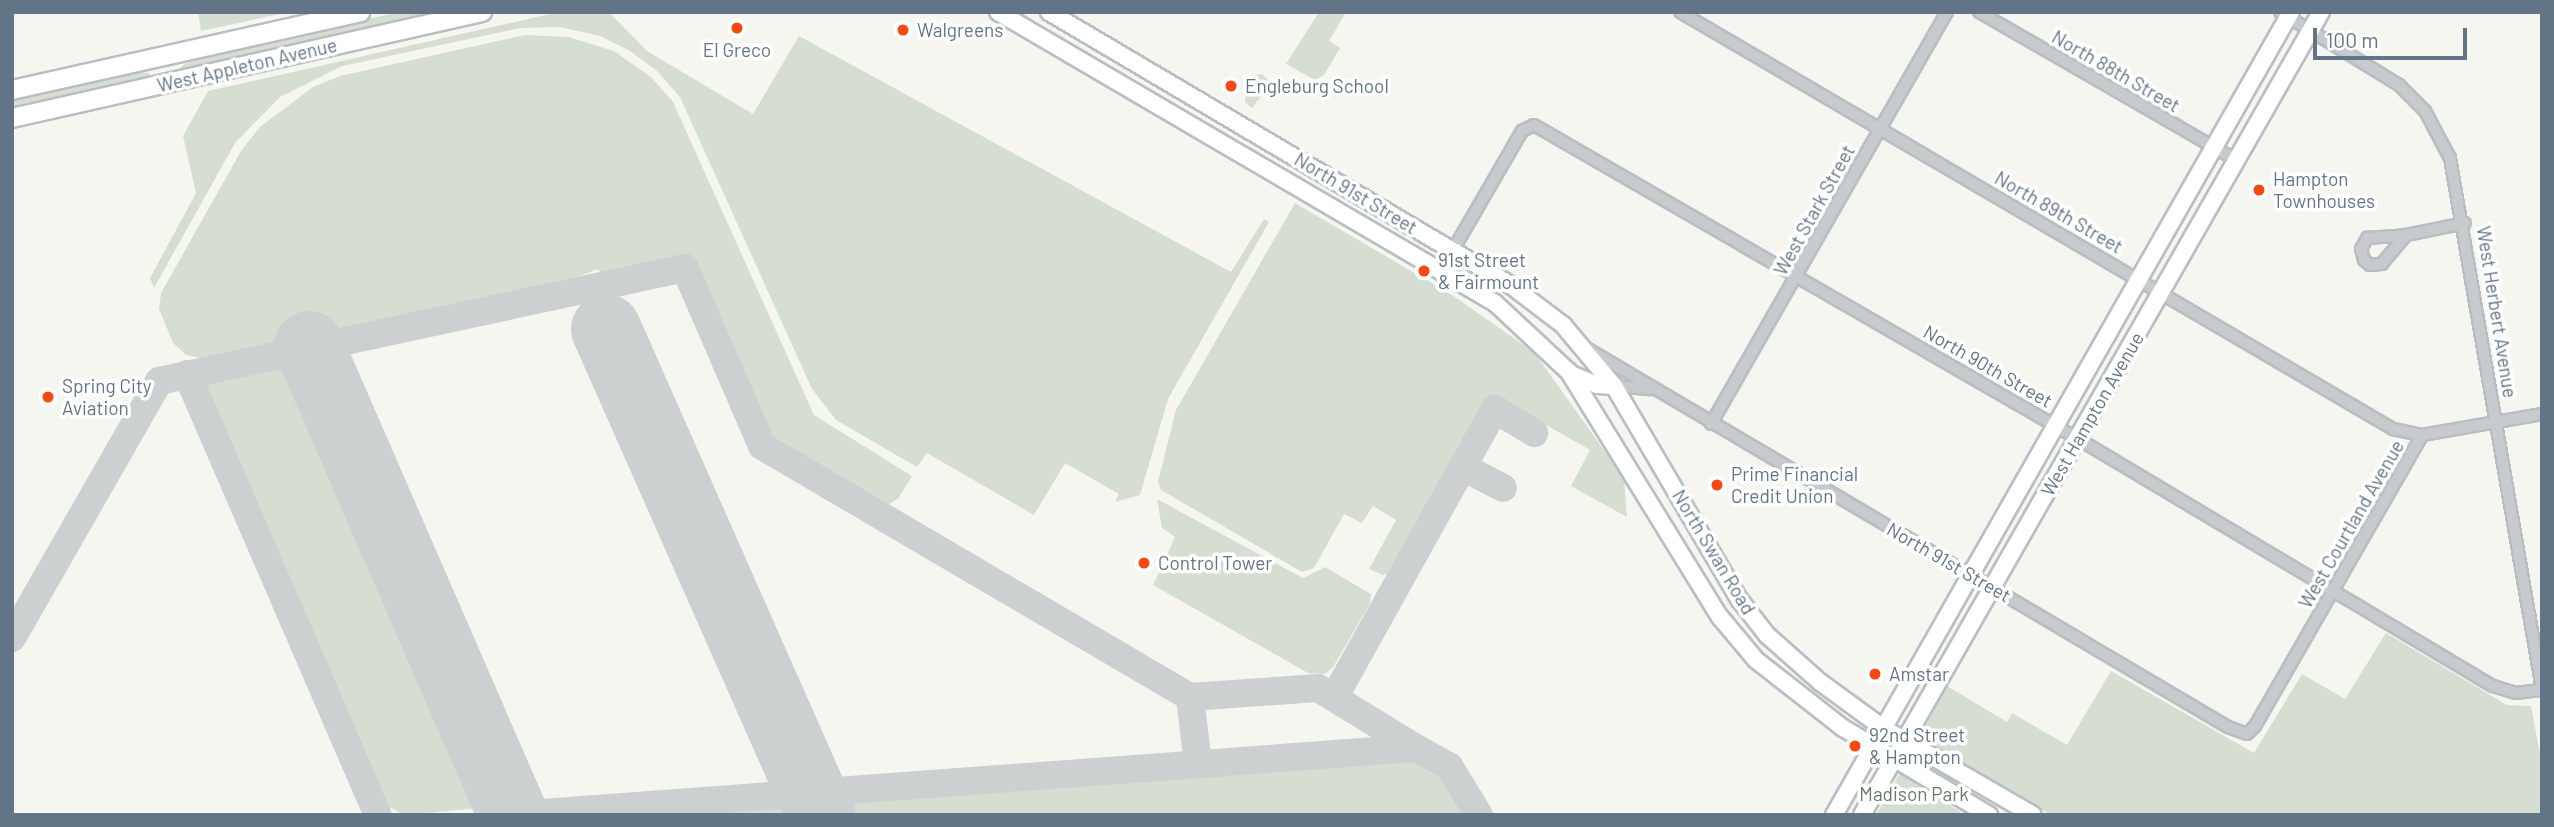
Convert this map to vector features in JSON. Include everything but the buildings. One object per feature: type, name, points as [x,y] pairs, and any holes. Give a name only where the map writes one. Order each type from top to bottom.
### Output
[{"type":"main road","name":"West Appleton Avenue","points":[[12,90],[360,12]]},
{"type":"main road","name":"West Appleton Avenue","points":[[12,118],[482,12]]},
{"type":"main road","name":"North 91st Street","points":[[998,12],[1442,269],[1496,303],[1569,372]]},
{"type":"main road","name":"North 91st Street","points":[[1049,12],[1509,284],[1581,345]]},
{"type":"main road","name":"West Hampton Avenue","points":[[1862,815],[2321,12]]},
{"type":"main road","name":"West Hampton Avenue","points":[[1834,815],[2140,279],[2287,14]]},
{"type":"main road","name":"North Swan Road","points":[[1581,345],[1614,386],[1746,608],[1767,635],[1819,682],[1883,728],[2033,815]]},
{"type":"main road","name":"North Swan Road","points":[[1569,372],[1720,617],[1756,660],[1804,701],[1873,746],[1989,815]]},
{"type":"main road","points":[[1569,372],[1597,385],[1614,386]]},
{"type":"street","name":"North 89th Street","points":[[1681,12],[2393,429],[2421,435]]},
{"type":"street","name":"West Stark Street","points":[[1711,424],[1947,12]]},
{"type":"street","name":"North 88th Street","points":[[1979,12],[2236,160]]},
{"type":"street","name":"West Herbert Avenue","points":[[2287,14],[2399,85],[2425,111],[2450,158],[2465,223],[2542,689]]},
{"type":"street","name":"North 90th Street","points":[[1452,251],[1527,127],[1534,125],[2056,426],[2504,691],[2542,689]]},
{"type":"street","points":[[2406,235],[2465,223]]},
{"type":"street","points":[[1442,269],[1452,251]]},
{"type":"street","name":"North 91st Street","points":[[1581,345],[1651,389],[2228,727],[2246,734]]},
{"type":"street","name":"North 91st Street","points":[[1614,386],[1651,389]]},
{"type":"street","name":"West Courtland Avenue","points":[[2246,734],[2333,591],[2421,435],[2542,414]]},
{"type":"green space","points":[[198,12],[289,12],[201,31]]},
{"type":"green space","points":[[399,12],[445,13],[176,72],[184,64],[244,47]]},
{"type":"green space","points":[[559,12],[609,12],[647,51],[753,114],[799,36],[1231,272],[1264,219],[1269,222],[1168,399],[1140,495],[1115,502],[1119,494],[1065,463],[1034,515],[927,453],[917,467],[836,420],[812,389],[680,97],[657,71],[630,51],[600,36],[560,27],[520,28],[342,66],[280,97],[235,143],[154,288],[150,278],[196,193],[183,136],[208,91]]},
{"type":"green space","points":[[1319,12],[1345,14],[1329,41],[1340,48],[1324,75],[1315,80],[1286,64]]},
{"type":"green space","points":[[525,35],[568,37],[614,51],[651,77],[673,102],[814,415],[912,476],[898,499],[889,504],[870,500],[772,439],[687,256],[601,274],[598,269],[556,285],[319,333],[316,327],[285,341],[200,358],[186,355],[173,343],[159,309],[161,293],[241,151],[260,127],[313,87],[340,76]]},
{"type":"green space","points":[[132,72],[149,73],[150,78],[12,108],[12,98]]},
{"type":"green space","points":[[1262,74],[1271,83],[1252,108],[1245,102],[1246,84],[1252,75]]},
{"type":"green space","points":[[1295,203],[1452,295],[1534,352],[1624,478],[1627,517],[1571,486],[1590,450],[1493,395],[1388,573],[1383,575],[1369,569],[1396,520],[1373,506],[1362,523],[1344,514],[1314,568],[1302,572],[1161,490],[1158,482],[1176,410]]},
{"type":"green space","points":[[281,360],[293,363],[301,373],[483,788],[485,797],[479,808],[405,815],[385,805],[226,450],[201,393],[204,381],[218,373]]},
{"type":"green space","points":[[1157,499],[1303,578],[1325,567],[1371,594],[1370,604],[1333,667],[1325,674],[1308,673],[1153,585],[1175,537],[1162,528]]},
{"type":"green space","points":[[2386,633],[2507,705],[2531,706],[2542,765],[2542,815],[2051,815],[1919,738],[1947,686],[2007,722],[2012,713],[2067,745],[2111,671],[2254,753],[2302,674],[2345,699]]},
{"type":"green space","points":[[1400,757],[1436,769],[1467,815],[842,815],[850,801],[866,798]]},
{"type":"green space","name":"Madison Park","points":[[1905,764],[1957,795],[1951,806],[1965,815],[1876,815]]},
{"type":"green space","points":[[774,805],[799,815],[656,815]]},
{"type":"taxiway","points":[[12,638],[159,381],[685,268],[762,446],[1190,697],[1318,688],[1416,748]]},
{"type":"taxiway","points":[[187,374],[378,815]]},
{"type":"taxiway","points":[[1334,698],[1495,409],[1534,433]]},
{"type":"taxiway","points":[[1463,467],[1503,488]]},
{"type":"taxiway","points":[[1190,697],[1198,764]]},
{"type":"taxiway","points":[[514,815],[1416,748],[1449,766],[1479,815]]},
{"type":"taxiway","points":[[811,792],[821,815]]},
{"type":"runway","points":[[606,329],[821,815]]},
{"type":"runway","points":[[309,346],[513,815]]},
{"type":"place","name":"El Greco","points":[[737,28]]},
{"type":"place","name":"Walgreens","points":[[903,30]]},
{"type":"place","name":"Engleburg School","points":[[1231,86]]},
{"type":"place","name":"Hampton Townhouses","points":[[2259,190]]},
{"type":"place","name":"91st Street & Fairmount","points":[[1424,271]]},
{"type":"place","name":"Spring City Aviation","points":[[48,397]]},
{"type":"place","name":"Prime Financial Credit Union","points":[[1717,485]]},
{"type":"place","name":"Control Tower","points":[[1144,563]]},
{"type":"place","name":"Amstar","points":[[1875,674]]},
{"type":"place","name":"92nd Street & Hampton","points":[[1855,746]]}]
